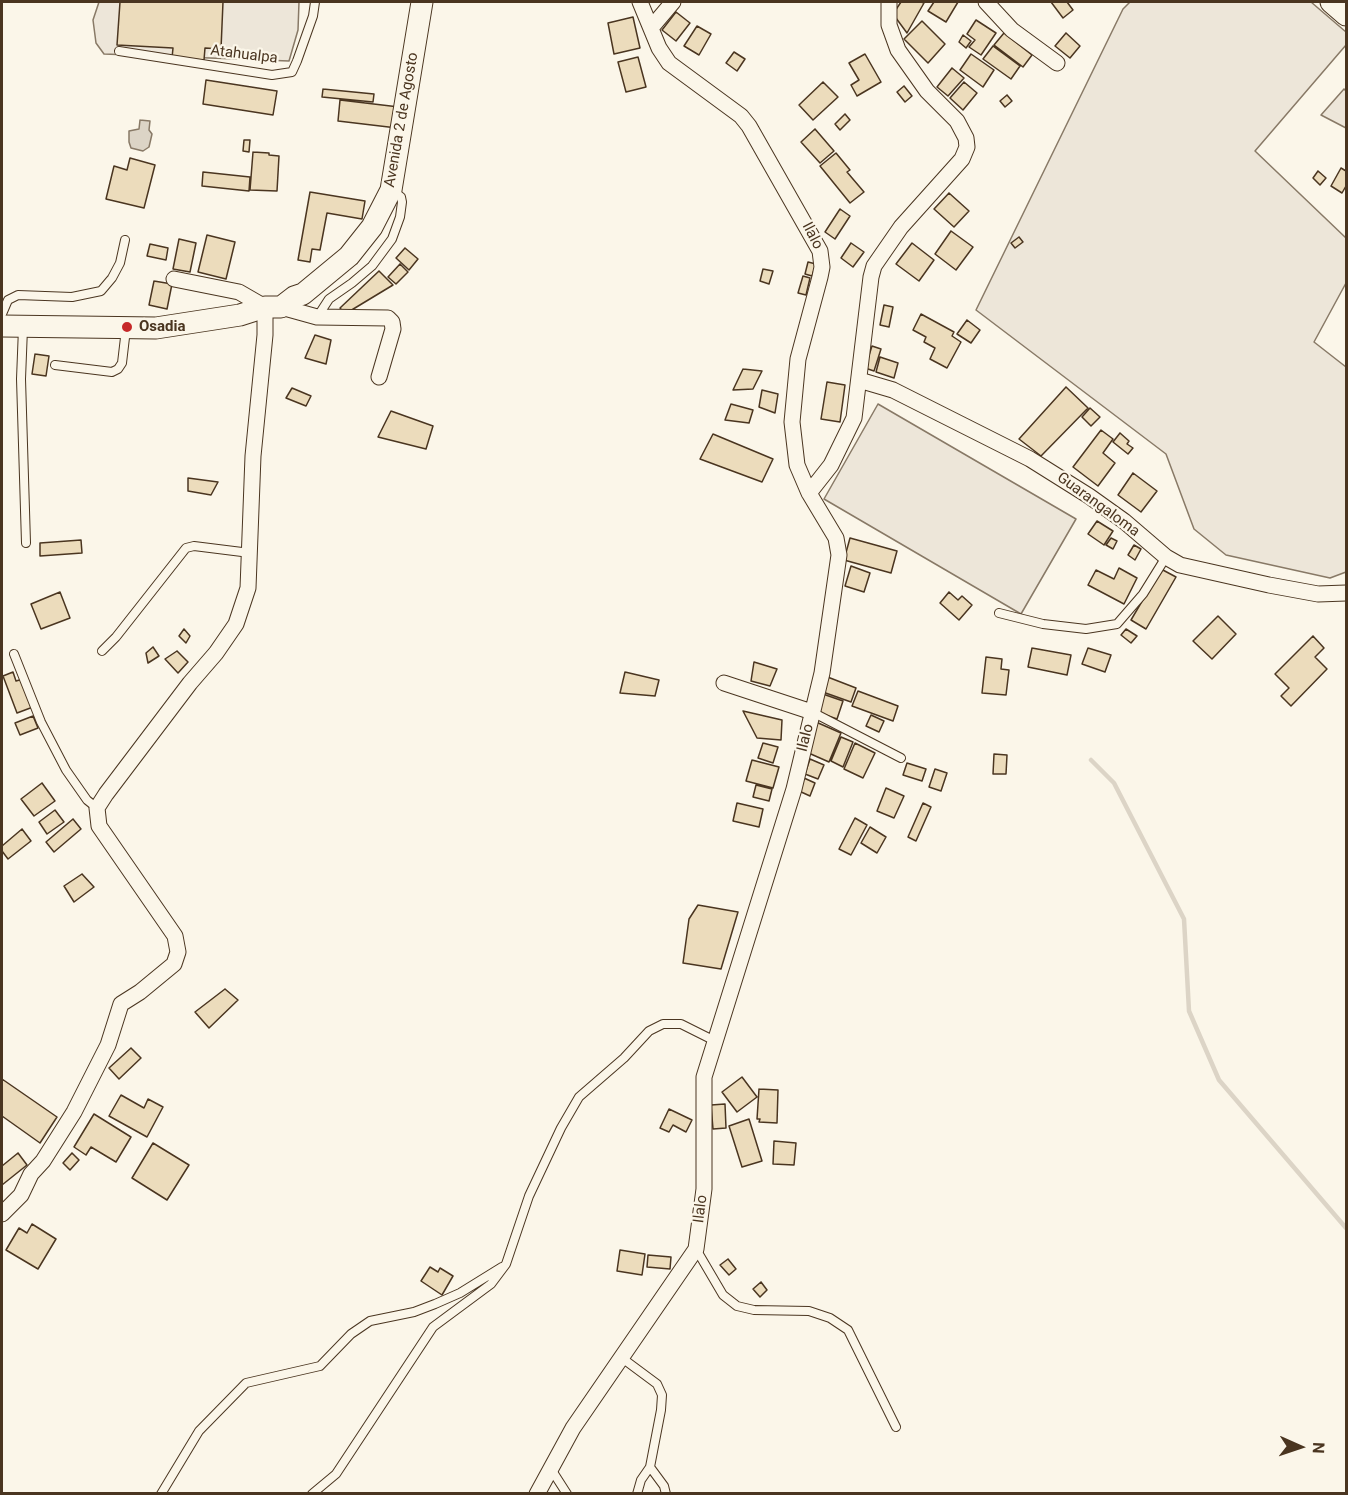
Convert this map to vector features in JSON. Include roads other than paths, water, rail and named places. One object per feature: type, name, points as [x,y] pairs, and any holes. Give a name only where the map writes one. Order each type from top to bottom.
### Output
[{"type":"main road","name":"Avenida 2 de Agosto","points":[[2,326],[156,328],[240,315],[273,307],[303,294],[349,256],[372,227],[390,190],[422,2]]},
{"type":"main road","points":[[1331,2],[1347,15]]},
{"type":"street","name":"Ilalo","points":[[537,1494],[573,1428],[696,1249],[704,1189],[704,1077],[794,789],[822,673],[839,555],[836,537],[809,493],[796,465],[792,422],[798,359],[822,267],[820,250],[749,126],[741,116],[669,63],[640,2]]},
{"type":"street","points":[[651,28],[673,2]]},
{"type":"street","points":[[809,493],[831,465],[854,418],[874,266],[901,227],[962,159],[967,147],[966,138],[957,121],[927,91],[898,50],[889,25],[889,2]]},
{"type":"street","points":[[986,2],[1012,30],[1057,63]]},
{"type":"street","points":[[174,279],[239,292],[273,307],[317,317],[388,318],[392,321],[393,329],[379,377]]},
{"type":"street","points":[[2,1214],[21,1195],[31,1174],[43,1161],[74,1112],[108,1045],[121,1004],[140,992],[174,964],[178,951],[175,936],[99,826],[98,808],[112,786],[236,624],[248,588],[253,456],[264,345],[273,307]]},
{"type":"street","name":"Guarangaloma","points":[[859,380],[893,390],[1030,459],[1089,496],[1124,521],[1166,558],[1180,565],[1317,594],[1347,593]]},
{"type":"street","points":[[724,683],[812,712]]},
{"type":"lane","name":"Atahualpa","points":[[119,51],[272,75],[291,72],[313,15],[315,2]]},
{"type":"lane","points":[[317,317],[329,299],[352,284],[372,266],[393,238],[402,202],[397,193],[390,190]]},
{"type":"lane","points":[[2,314],[8,300],[18,295],[72,297],[101,291],[112,278],[120,263],[125,240]]},
{"type":"lane","points":[[23,326],[21,379],[26,543]]},
{"type":"lane","points":[[55,365],[112,372],[118,369],[122,363],[126,328]]},
{"type":"lane","points":[[102,651],[116,637],[186,548],[194,546],[250,553]]},
{"type":"lane","points":[[999,613],[1043,624],[1086,629],[1117,624],[1143,594],[1166,558]]},
{"type":"lane","points":[[14,654],[41,722],[66,770],[87,800],[98,808]]},
{"type":"lane","points":[[812,712],[901,758]]},
{"type":"lane","points":[[312,1494],[336,1474],[433,1327],[491,1284],[506,1264],[529,1196],[561,1128],[579,1097],[624,1058],[650,1031],[663,1023],[681,1024],[715,1041]]},
{"type":"lane","points":[[696,1249],[723,1295],[737,1306],[754,1310],[809,1311],[830,1318],[848,1330],[896,1427]]},
{"type":"lane","points":[[161,1494],[199,1431],[246,1383],[320,1366],[351,1334],[370,1321],[414,1312],[435,1304],[460,1293],[506,1264]]},
{"type":"lane","points":[[622,1358],[657,1384],[662,1395],[650,1467],[641,1480],[638,1494]]},
{"type":"lane","points":[[650,1467],[664,1486],[666,1494]]},
{"type":"lane","points":[[550,1468],[567,1494]]},
{"type":"waterway","points":[[1091,760],[1114,783],[1184,919],[1189,1011],[1219,1080],[1346,1228]]},
{"type":"place","name":"Osadia","points":[[127,327]]}]
